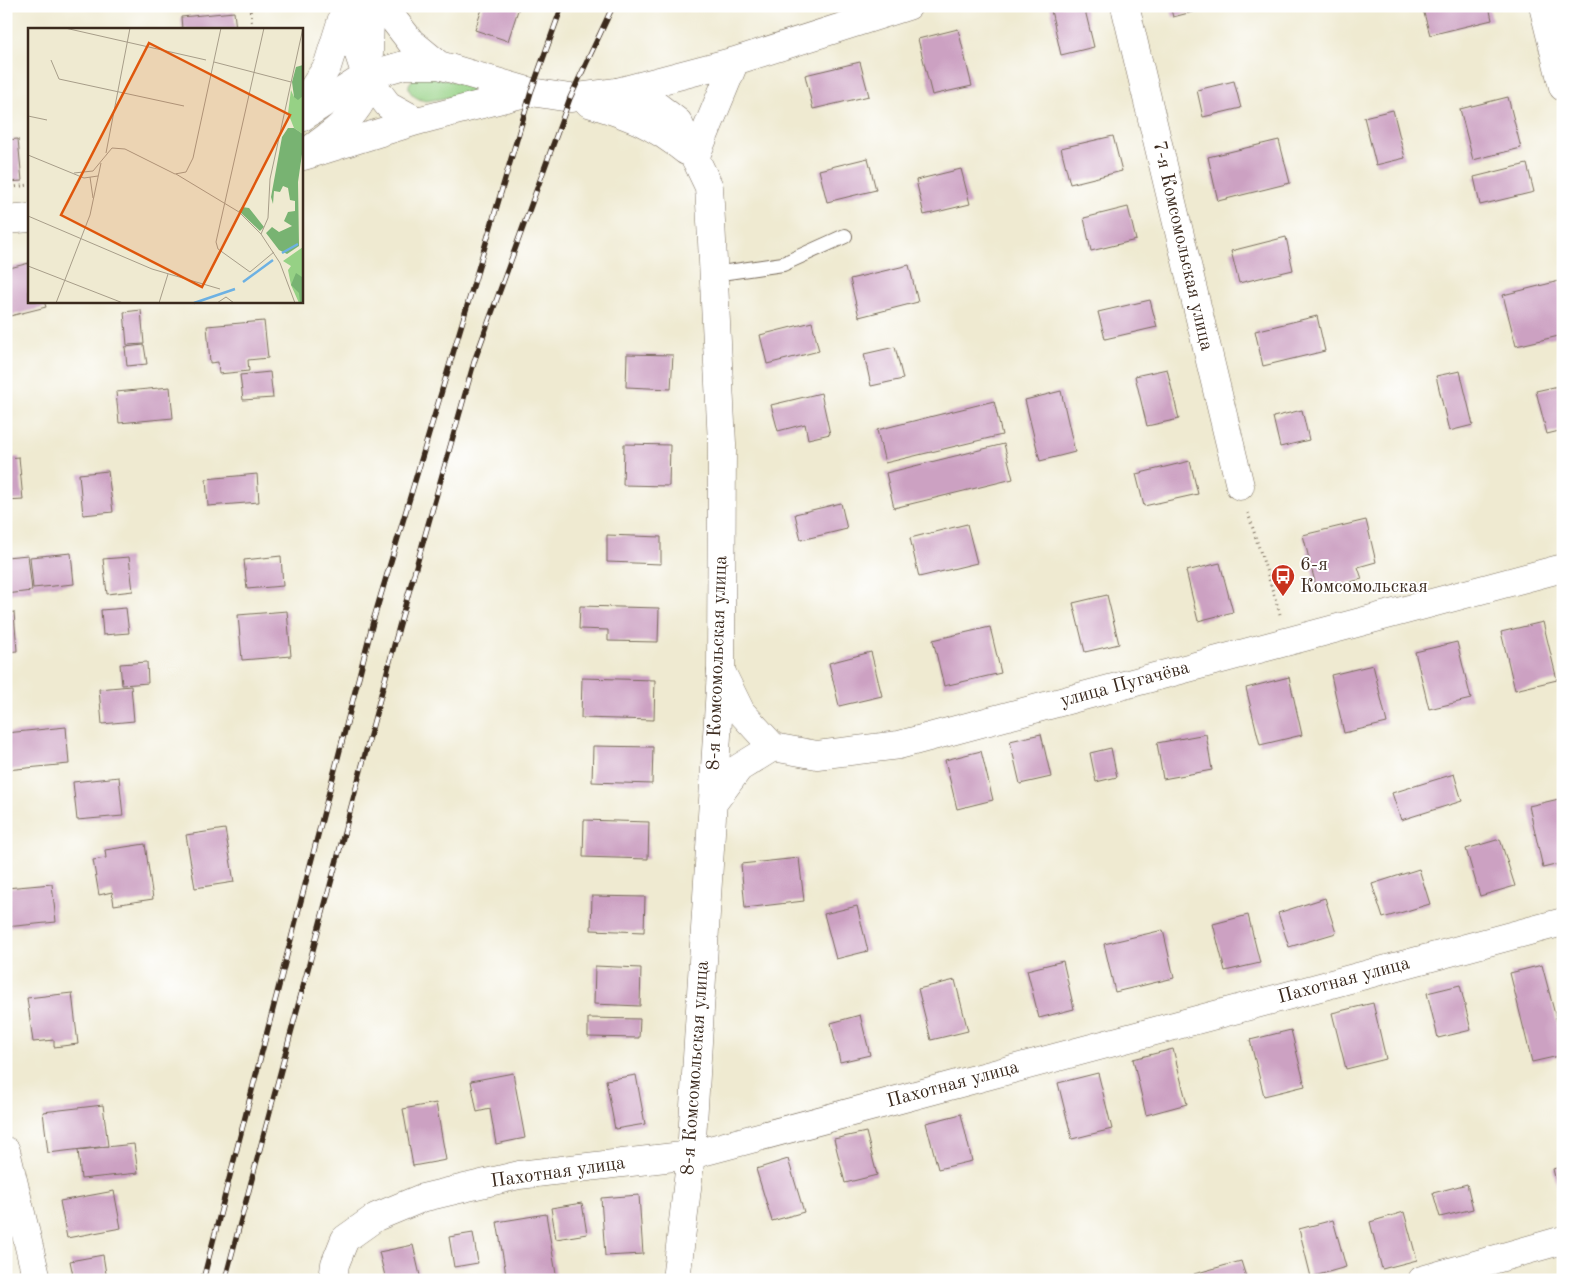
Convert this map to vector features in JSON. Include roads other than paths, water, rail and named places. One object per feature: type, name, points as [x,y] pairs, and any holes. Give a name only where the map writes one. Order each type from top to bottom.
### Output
[{"type":"street","points":[[302,105],[327,67],[346,6]]},
{"type":"street","points":[[350,6],[351,30],[366,76],[388,105],[417,121]]},
{"type":"street","points":[[302,155],[333,132],[353,113],[365,93],[370,18],[368,6]]},
{"type":"street","points":[[383,6],[411,42],[440,65]]},
{"type":"street","points":[[570,98],[617,92],[735,61],[908,6]]},
{"type":"street","name":"7-я Комсомольская улица","points":[[1125,6],[1240,486]]},
{"type":"street","points":[[1543,6],[1563,87]]},
{"type":"street","points":[[302,117],[366,76],[404,65],[440,65],[531,92],[570,98],[637,119],[666,135],[695,158],[735,61]]},
{"type":"street","points":[[302,156],[417,121],[531,92]]},
{"type":"street","name":"8-я Комсомольская улица","points":[[617,92],[652,102],[678,122],[709,187],[714,274],[722,444],[721,671],[691,1155],[676,1280]]},
{"type":"street","points":[[6,220],[28,218]]},
{"type":"street","name":"улица Пугачёва","points":[[773,746],[817,754],[899,745],[1563,568]]},
{"type":"street","points":[[714,802],[738,768],[773,746],[741,712],[721,671]]},
{"type":"street","name":"Пахотная улица","points":[[333,1280],[335,1264],[345,1239],[376,1218],[422,1198],[519,1174],[691,1155],[1563,922]]},
{"type":"street","points":[[6,1151],[37,1280]]},
{"type":"street","points":[[1422,1280],[1563,1240]]},
{"type":"lane","points":[[714,274],[783,264],[845,236]]},
{"type":"railway","points":[[203,1280],[374,618],[531,92],[562,6]]},
{"type":"railway","points":[[225,1280],[399,627],[475,359],[570,98],[613,6]]},
{"type":"place","name":"6-я Комсомольская","points":[[1283,597]]}]
